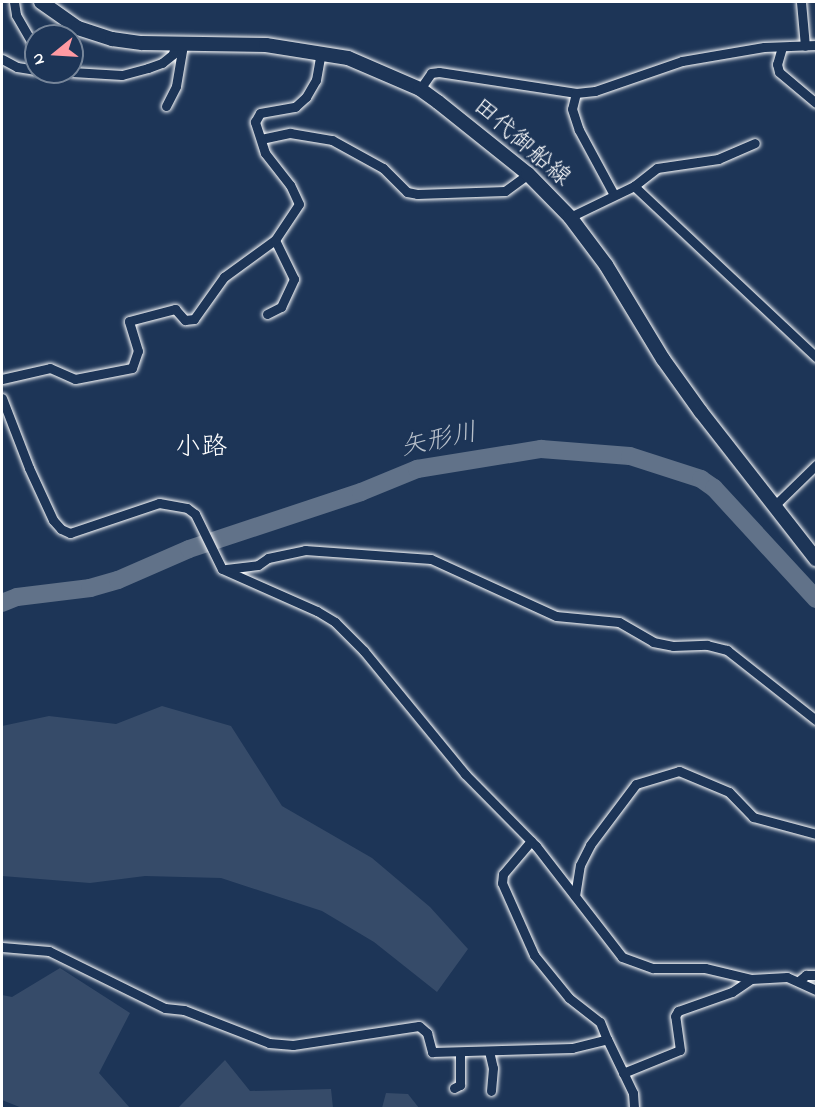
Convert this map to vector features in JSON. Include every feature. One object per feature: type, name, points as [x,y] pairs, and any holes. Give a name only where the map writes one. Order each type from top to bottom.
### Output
[{"type":"main road","name":"田代御船線","points":[[42,2],[78,28],[112,39],[179,45],[266,45],[321,52],[378,69],[420,89],[528,174],[570,217],[606,265],[663,359],[816,559]]},
{"type":"street","points":[[14,2],[16,15],[24,29]]},
{"type":"street","points":[[801,2],[806,46]]},
{"type":"street","points":[[84,73],[122,75],[148,68],[162,63],[179,45]]},
{"type":"street","points":[[166,106],[176,86],[179,45]]},
{"type":"street","points":[[420,89],[430,73],[439,72],[576,93],[595,91],[682,61],[782,47],[816,45]]},
{"type":"street","points":[[782,47],[777,64],[779,72],[816,103]]},
{"type":"street","points":[[2,379],[50,368],[75,379],[132,368],[138,351],[129,321],[174,309],[185,320],[194,319],[224,277],[275,240],[299,204],[290,185],[268,159],[255,123],[258,115],[283,111],[301,103],[314,85],[321,52]]},
{"type":"street","points":[[2,59],[24,66]]},
{"type":"street","points":[[576,93],[572,109],[579,130],[613,193]]},
{"type":"street","points":[[261,140],[290,133],[332,140],[383,168],[407,192],[417,194],[505,191],[528,174]]},
{"type":"street","points":[[570,217],[613,193],[634,186],[657,168],[718,159],[755,143]]},
{"type":"street","points":[[634,186],[816,357]]},
{"type":"street","points":[[267,314],[281,307],[294,279],[275,240]]},
{"type":"street","points":[[2,398],[28,468],[53,520],[61,529],[70,533],[168,502],[187,508],[197,519],[218,563],[335,622],[406,701],[465,774],[531,842],[575,896],[609,944],[637,965],[705,968],[751,979],[772,976],[800,980],[816,990]]},
{"type":"street","points":[[774,506],[816,465]]},
{"type":"street","points":[[226,569],[258,565],[268,558],[304,550],[431,559],[556,616],[619,622],[653,642],[673,646],[707,645],[727,650],[816,720]]},
{"type":"street","points":[[575,896],[580,865],[590,845],[636,784],[678,771],[729,792],[753,818],[816,834]]},
{"type":"street","points":[[531,842],[503,874],[502,883],[534,955],[569,998],[600,1022],[633,1093],[634,1108]]},
{"type":"street","points":[[2,947],[49,951],[127,986],[165,1008],[184,1011],[269,1043],[293,1045],[419,1026],[427,1034],[432,1052],[572,1048],[607,1039]]},
{"type":"street","points":[[800,980],[806,975],[816,975]]},
{"type":"street","points":[[623,1073],[680,1050],[675,1016],[678,1011],[732,993],[751,979]]},
{"type":"street","points":[[489,1051],[494,1068],[491,1091]]},
{"type":"street","points":[[454,1088],[461,1078],[460,1052]]},
{"type":"shaded area","points":[[162,706],[231,726],[282,806],[372,858],[430,907],[468,949],[437,992],[374,942],[322,911],[221,878],[145,876],[90,883],[2,876],[2,726],[49,716],[116,724]]},
{"type":"shaded area","points":[[60,968],[130,1013],[99,1073],[130,1108],[22,1108],[2,1100],[2,995],[12,997]]},
{"type":"shaded area","points":[[225,1060],[250,1091],[331,1089],[333,1108],[178,1108]]},
{"type":"shaded area","points":[[386,1093],[408,1094],[419,1108],[382,1108]]},
{"type":"waterway","name":"矢形川","points":[[2,603],[17,597],[90,588],[118,580],[189,549],[361,492],[417,469],[541,449],[630,456],[701,479],[714,488],[816,599]]},
{"type":"district","name":"小路","points":[[201,449]]}]
